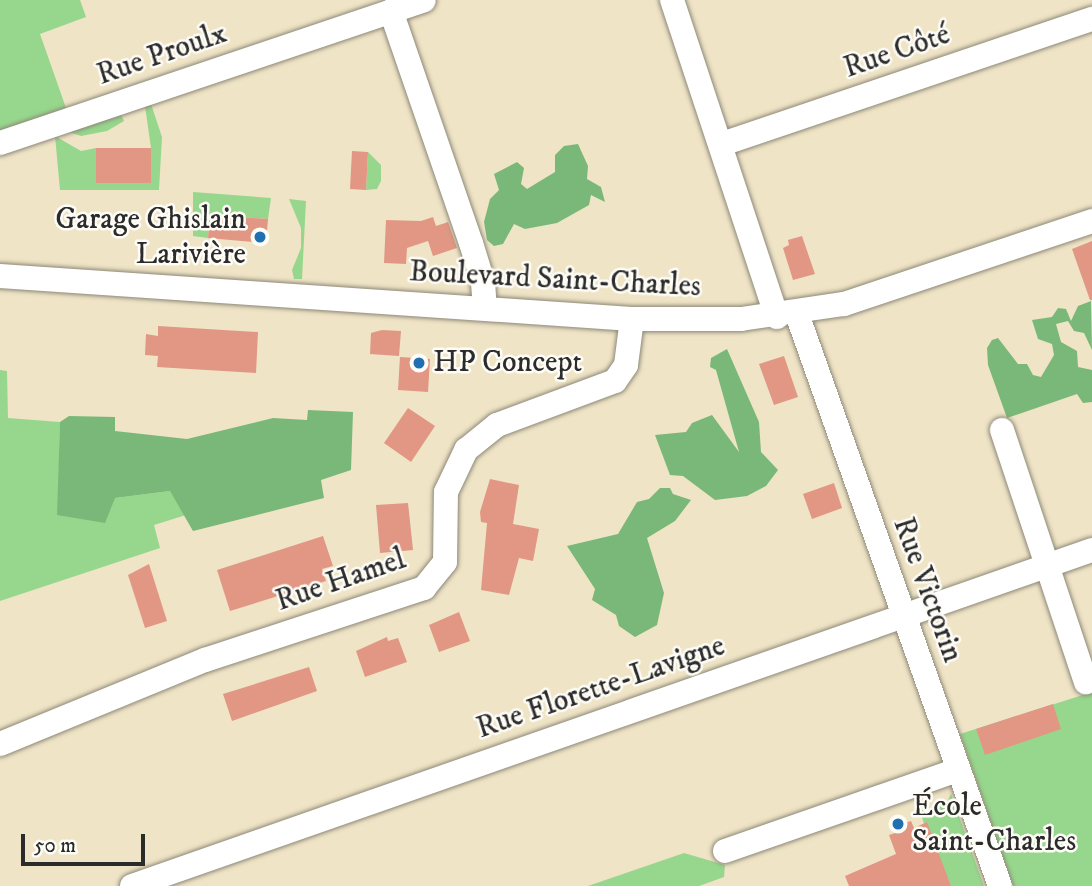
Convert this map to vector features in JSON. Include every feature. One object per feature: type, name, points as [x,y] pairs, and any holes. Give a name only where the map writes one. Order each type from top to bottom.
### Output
[{"type":"street","name":"Rue Proulx","points":[[0,144],[424,0]]},
{"type":"street","name":"Rue Victorin","points":[[672,0],[722,144],[902,615],[1000,886]]},
{"type":"street","points":[[391,11],[479,269],[485,308]]},
{"type":"street","name":"Rue Côté","points":[[722,144],[1092,19]]},
{"type":"street","name":"Boulevard Saint-Charles","points":[[0,275],[632,318],[787,316],[888,290],[1092,221]]},
{"type":"street","name":"Rue Hamel","points":[[0,744],[205,660],[424,588],[445,562],[446,492],[466,450],[497,425],[615,381],[626,365],[632,318]]},
{"type":"street","points":[[1002,430],[1086,682]]},
{"type":"street","name":"Rue Florette-Lavigne","points":[[132,886],[1092,550]]},
{"type":"street","points":[[725,851],[958,771]]},
{"type":"green space","points":[[0,0],[80,0],[86,17],[40,34],[66,108],[0,132]]},
{"type":"green space","points":[[151,104],[162,137],[159,190],[60,190],[55,136],[81,151],[96,148],[96,183],[151,148],[145,106]]},
{"type":"green space","points":[[121,114],[124,121],[107,131],[81,136],[69,132]]},
{"type":"green space","points":[[578,144],[588,166],[587,179],[601,187],[605,202],[591,195],[589,205],[557,223],[525,229],[514,224],[503,244],[494,246],[487,240],[484,222],[490,199],[499,190],[494,174],[517,162],[524,168],[521,184],[527,189],[555,172],[555,155],[564,146]]},
{"type":"green space","points":[[368,152],[381,165],[381,181],[377,189],[366,190]]},
{"type":"green space","points":[[193,192],[271,198],[268,219],[210,215],[208,238],[193,236]]},
{"type":"green space","points":[[289,199],[306,201],[302,279],[294,279],[292,270],[301,248],[301,228]]},
{"type":"green space","points":[[1091,301],[1092,350],[1084,333],[1074,331],[1068,321],[1056,324],[1061,342],[1077,351],[1078,367],[1092,370],[1092,402],[1083,403],[1077,394],[1007,418],[988,365],[987,348],[992,340],[998,338],[1018,364],[1027,364],[1033,375],[1041,377],[1054,355],[1052,344],[1038,339],[1032,320],[1052,317],[1058,308],[1066,309],[1071,321],[1078,306]]},
{"type":"green space","points":[[727,349],[759,422],[761,452],[778,470],[766,486],[747,496],[715,500],[683,476],[670,475],[655,435],[686,432],[692,423],[712,415],[739,452],[716,370],[710,367],[711,358]]},
{"type":"green space","points":[[0,370],[7,371],[8,418],[60,422],[58,515],[115,498],[170,491],[186,515],[154,525],[160,548],[0,601]]},
{"type":"green space","points":[[308,410],[353,412],[351,470],[321,480],[324,498],[193,531],[170,491],[115,498],[105,523],[57,515],[60,422],[69,416],[115,417],[115,431],[187,439],[273,418],[307,420]]},
{"type":"green space","points":[[660,488],[670,488],[673,494],[691,500],[675,521],[647,538],[664,593],[657,625],[635,637],[619,626],[616,615],[592,600],[595,589],[567,546],[618,534],[637,502],[649,499]]},
{"type":"green space","points":[[1092,692],[1092,886],[1013,886],[960,734]]},
{"type":"green space","points":[[951,794],[984,886],[951,886],[924,824],[920,811],[947,802]]},
{"type":"green space","points":[[684,853],[725,865],[724,877],[699,886],[588,886]]},
{"type":"building","points":[[96,148],[151,148],[151,183],[96,183]]},
{"type":"building","points":[[352,151],[368,152],[366,190],[350,189]]},
{"type":"building","points":[[210,215],[268,219],[266,243],[208,238]]},
{"type":"building","points":[[433,217],[436,226],[448,222],[457,248],[433,256],[428,241],[407,248],[406,264],[384,263],[386,220],[421,221]]},
{"type":"building","points":[[802,236],[815,274],[793,280],[783,248],[789,245],[788,240]]},
{"type":"building","points":[[1092,241],[1092,300],[1090,300],[1072,249]]},
{"type":"building","points":[[158,326],[258,332],[256,373],[157,367],[158,356],[145,355],[146,334],[158,336]]},
{"type":"building","points":[[382,330],[401,331],[399,356],[370,354],[371,333]]},
{"type":"building","points":[[784,356],[798,397],[774,405],[759,364]]},
{"type":"building","points":[[400,357],[430,359],[428,392],[398,390]]},
{"type":"building","points":[[408,408],[435,426],[411,462],[384,443]]},
{"type":"building","points":[[490,479],[519,485],[513,524],[539,529],[533,561],[519,558],[509,595],[481,590],[487,523],[481,522],[480,512]]},
{"type":"building","points":[[834,483],[842,508],[812,519],[803,494]]},
{"type":"building","points":[[408,503],[413,550],[380,553],[376,505]]},
{"type":"building","points":[[323,536],[333,566],[322,569],[326,581],[230,611],[217,570]]},
{"type":"building","points":[[149,564],[167,621],[145,628],[128,575]]},
{"type":"building","points":[[459,612],[470,641],[439,652],[429,625]]},
{"type":"building","points":[[387,637],[388,641],[398,638],[407,662],[365,677],[356,651]]},
{"type":"building","points":[[309,667],[317,691],[232,721],[223,694]]},
{"type":"building","points":[[1053,704],[1061,729],[985,755],[976,729]]},
{"type":"building","points":[[911,821],[914,828],[927,822],[951,886],[849,886],[845,876],[896,854],[889,835],[895,833],[892,828]]},
{"type":"place","name":"Garage Ghislain Larivière","points":[[260,237]]},
{"type":"place","name":"HP Concept","points":[[419,363]]},
{"type":"place","name":"École Saint-Charles","points":[[898,824]]}]
